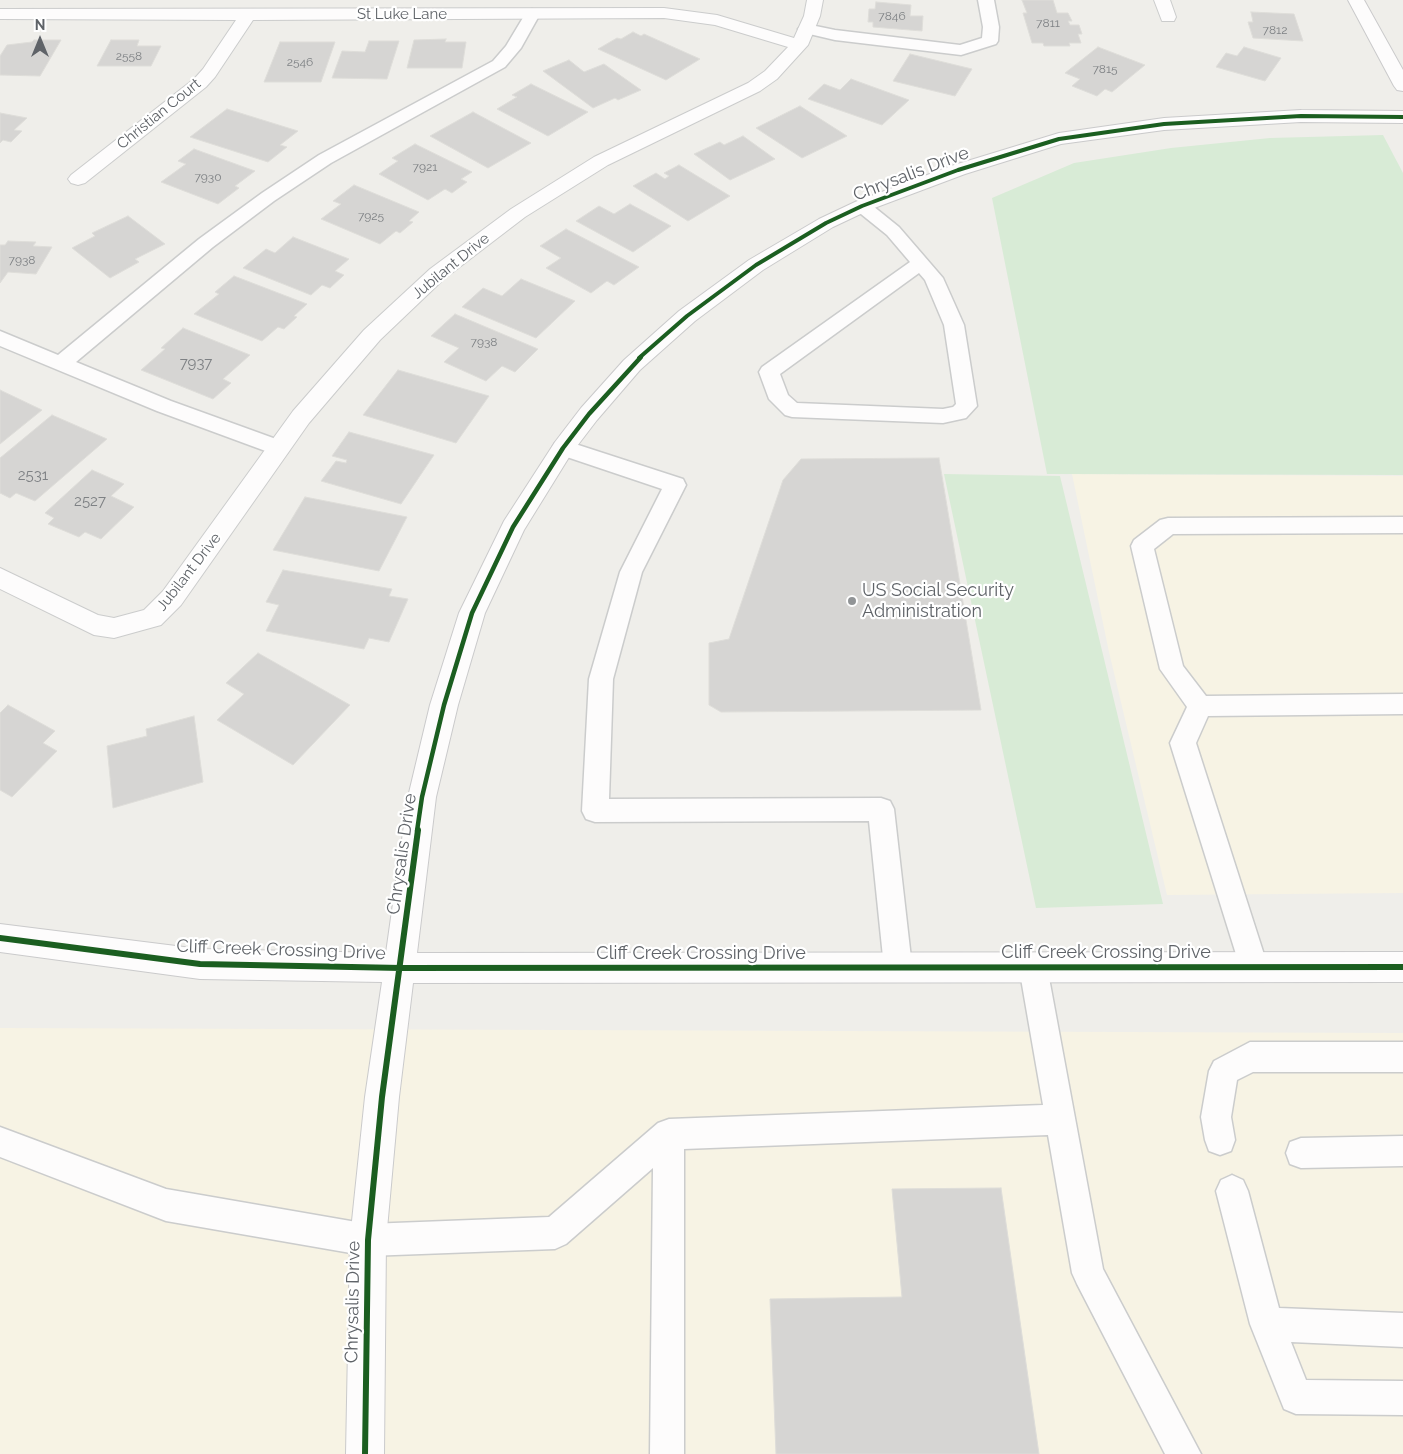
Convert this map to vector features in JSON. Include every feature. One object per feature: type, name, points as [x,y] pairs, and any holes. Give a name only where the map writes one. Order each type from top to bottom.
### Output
[{"type":"street","name":"Jubilant Drive","points":[[0,578],[94,625],[114,628],[152,618],[172,598],[301,418],[372,334],[437,274],[518,213],[602,161],[754,86],[771,75],[803,37],[814,10],[815,0]]},
{"type":"street","points":[[1162,0],[1168,17]]},
{"type":"street","points":[[1356,0],[1403,86]]},
{"type":"street","name":"St Luke Lane","points":[[0,14],[664,13],[691,15],[803,37]]},
{"type":"street","name":"Christian Court","points":[[78,179],[200,83],[209,73],[248,15]]},
{"type":"street","name":"Chrysalis Drive","points":[[364,1454],[368,1240],[382,1097],[401,968],[422,797],[444,705],[472,613],[512,527],[563,448],[632,365],[687,316],[756,265],[826,223],[862,206],[958,170],[1059,139],[1164,124],[1301,116],[1403,117]]},
{"type":"street","name":"Cliff Creek Crossing Drive","points":[[0,938],[200,964],[401,968],[1403,966]]},
{"type":"lane","points":[[803,37],[835,35],[961,50],[990,41],[986,0]]},
{"type":"lane","points":[[61,363],[206,243],[276,192],[325,159],[499,64],[513,48],[532,14]]},
{"type":"lane","points":[[862,206],[893,230],[934,278],[954,325],[967,406],[959,413],[944,416],[792,410],[779,399],[769,372],[920,263]]},
{"type":"lane","points":[[0,338],[164,406],[279,448]]},
{"type":"lane","points":[[563,448],[675,485],[631,572],[601,679],[595,811],[881,809],[898,967]]},
{"type":"lane","points":[[1200,706],[1172,669],[1142,546],[1168,526],[1403,525]]},
{"type":"lane","points":[[1200,706],[1403,704]]},
{"type":"lane","points":[[1200,706],[1183,743],[1254,967]]},
{"type":"lane","points":[[1033,967],[1088,1273],[1184,1454]]},
{"type":"lane","points":[[1220,1140],[1216,1117],[1224,1071],[1250,1057],[1403,1057]]},
{"type":"lane","points":[[0,1142],[166,1205],[368,1240],[555,1233],[669,1134],[1060,1119]]},
{"type":"lane","points":[[668,1454],[669,1134]]},
{"type":"lane","points":[[1301,1154],[1403,1151]]},
{"type":"lane","points":[[1232,1191],[1267,1324],[1296,1397],[1403,1398]]},
{"type":"lane","points":[[1267,1324],[1403,1330]]},
{"type":"shaded area","points":[[1072,474],[1403,476],[1403,893],[1167,895],[1109,652]]},
{"type":"shaded area","points":[[0,1028],[1403,1033],[1403,1454],[0,1454]]},
{"type":"green space","points":[[1383,135],[1403,173],[1403,475],[1047,474],[992,198],[1074,163],[1171,148],[1270,138]]},
{"type":"green space","points":[[944,474],[1060,476],[1163,904],[1036,908]]},
{"type":"building","points":[[1022,0],[1053,0],[1057,13],[1068,13],[1072,21],[1068,21],[1070,25],[1079,25],[1082,34],[1078,34],[1081,43],[1069,43],[1070,46],[1044,46],[1043,43],[1032,43],[1023,13],[1027,13]]},
{"type":"building","points":[[876,2],[911,5],[910,16],[923,16],[922,31],[873,27],[873,22],[868,22],[869,9],[875,9]]},
{"type":"building","points":[[1251,12],[1294,14],[1303,41],[1253,38],[1248,22],[1253,22]]},
{"type":"building","points":[[633,32],[641,36],[644,34],[700,59],[666,80],[598,49],[617,38],[621,39]]},
{"type":"building","points":[[446,39],[445,42],[466,42],[462,68],[407,68],[414,40]]},
{"type":"building","points":[[34,40],[61,40],[40,76],[0,75],[0,56],[7,45],[32,42]]},
{"type":"building","points":[[111,40],[139,40],[137,46],[161,46],[151,66],[97,66]]},
{"type":"building","points":[[369,41],[399,41],[387,79],[332,78],[342,51],[365,52]]},
{"type":"building","points":[[280,42],[335,42],[321,82],[264,82]]},
{"type":"building","points":[[1098,47],[1145,65],[1112,92],[1105,89],[1097,96],[1072,86],[1080,79],[1065,73]]},
{"type":"building","points":[[1244,47],[1281,58],[1265,81],[1216,67],[1226,53],[1237,56]]},
{"type":"building","points":[[910,54],[972,69],[955,96],[893,81]]},
{"type":"building","points":[[569,60],[584,72],[604,64],[641,90],[618,100],[615,98],[593,108],[543,71]]},
{"type":"building","points":[[851,79],[909,100],[882,125],[808,99],[824,84],[840,90]]},
{"type":"building","points":[[531,84],[588,112],[548,136],[497,109],[517,97],[512,95]]},
{"type":"building","points":[[800,106],[847,136],[802,158],[756,128]]},
{"type":"building","points":[[227,109],[298,131],[280,145],[287,147],[268,162],[190,137]]},
{"type":"building","points":[[473,112],[531,143],[488,168],[430,136]]},
{"type":"building","points":[[0,113],[27,118],[14,130],[22,131],[11,142],[3,140],[0,143]]},
{"type":"building","points":[[743,136],[775,159],[730,180],[694,154],[720,142],[724,145]]},
{"type":"building","points":[[415,144],[472,172],[461,179],[467,182],[452,193],[445,189],[428,200],[379,174],[398,161],[392,158]]},
{"type":"building","points":[[194,149],[255,171],[235,186],[239,188],[218,204],[161,182],[186,164],[178,161]]},
{"type":"building","points":[[679,165],[730,196],[688,221],[633,186],[656,173],[665,179],[669,176],[664,173]]},
{"type":"building","points":[[354,185],[419,212],[409,221],[413,222],[400,233],[396,231],[380,244],[321,219],[341,204],[333,201]]},
{"type":"building","points":[[630,204],[671,226],[633,252],[576,221],[599,206],[614,214]]},
{"type":"building","points":[[128,216],[165,244],[135,259],[139,262],[110,278],[72,248],[95,236],[92,233]]},
{"type":"building","points":[[566,229],[639,267],[614,285],[607,281],[591,293],[546,268],[561,258],[540,246]]},
{"type":"building","points":[[293,237],[349,259],[335,271],[344,275],[330,288],[322,285],[311,295],[243,268],[266,249],[275,253]]},
{"type":"building","points":[[8,241],[36,242],[33,246],[52,247],[36,274],[8,272],[0,283],[0,245],[5,245]]},
{"type":"building","points":[[234,276],[307,304],[284,329],[278,327],[262,341],[194,314],[219,294],[215,292]]},
{"type":"building","points":[[521,279],[575,301],[536,338],[462,307],[483,288],[502,296]]},
{"type":"building","points":[[455,314],[538,349],[515,372],[502,366],[486,381],[444,362],[459,348],[431,336]]},
{"type":"building","points":[[183,328],[250,355],[223,379],[231,383],[213,399],[141,370],[165,349],[161,348]]},
{"type":"building","points":[[398,370],[489,396],[456,443],[363,415]]},
{"type":"building","points":[[0,390],[42,410],[0,444]]},
{"type":"building","points":[[52,415],[107,439],[35,501],[16,493],[10,498],[0,493],[0,458]]},
{"type":"building","points":[[349,432],[434,455],[401,504],[321,481],[336,461],[346,463],[347,460],[332,456]]},
{"type":"building","name":"US Social Security Administration","points":[[939,458],[981,710],[721,712],[709,705],[709,643],[729,639],[783,480],[801,459]]},
{"type":"building","points":[[92,470],[124,484],[111,496],[134,507],[101,539],[85,532],[79,537],[48,524],[54,518],[45,513]]},
{"type":"building","points":[[305,497],[407,517],[379,571],[273,550]]},
{"type":"building","points":[[283,570],[392,589],[389,596],[408,599],[389,642],[369,638],[364,649],[266,631],[279,605],[266,602]]},
{"type":"building","points":[[258,653],[350,705],[293,765],[217,720],[244,694],[226,683]]},
{"type":"building","points":[[8,705],[55,731],[43,743],[57,751],[12,797],[0,790],[0,713]]},
{"type":"building","points":[[194,716],[203,782],[113,808],[107,746],[147,736],[146,729]]},
{"type":"building","points":[[1001,1188],[1039,1454],[776,1454],[770,1299],[902,1297],[892,1189]]},
{"type":"cycle path","points":[[365,1454],[368,1240],[382,1097],[422,797],[444,705],[472,613],[513,527],[563,448],[589,414],[632,365],[687,316],[756,265],[826,223],[862,206],[958,170],[1059,139],[1164,124],[1301,116],[1403,117]]},
{"type":"cycle path","points":[[0,938],[200,964],[401,968],[1403,967]]},
{"type":"place","name":"US Social Security Administration","points":[[852,601]]}]
